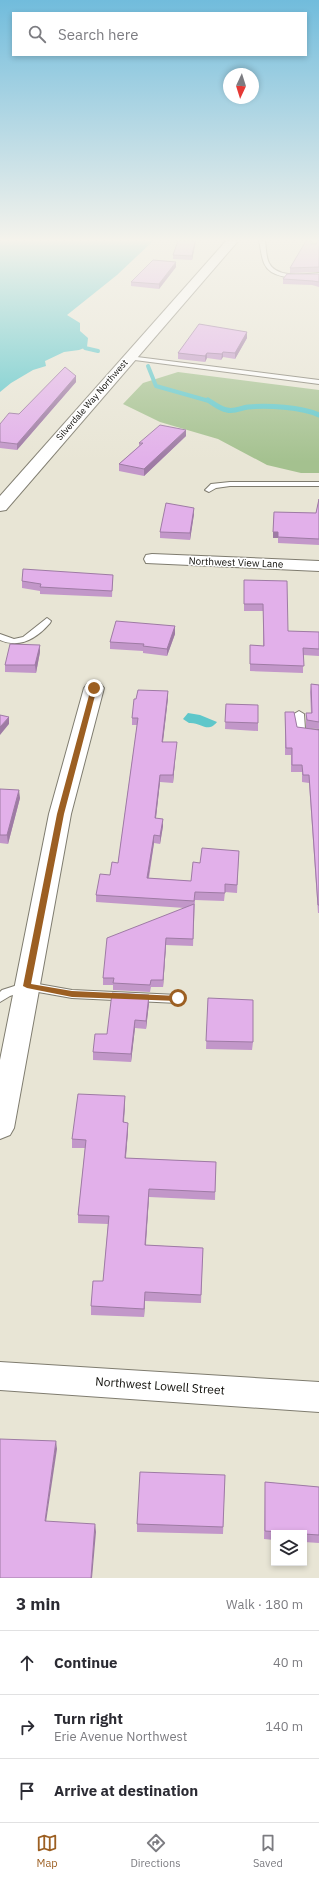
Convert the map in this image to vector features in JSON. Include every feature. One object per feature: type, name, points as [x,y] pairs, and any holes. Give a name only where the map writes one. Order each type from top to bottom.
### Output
[{"type":"main road","name":"Silverdale Way Northwest","points":[[0,506],[168,315]]},
{"type":"street","name":"Northwest View Lane","points":[[152,559],[319,566]]},
{"type":"street","points":[[0,1128],[60,814],[94,688]]},
{"type":"street","name":"Northwest Lowell Street","points":[[0,1376],[319,1397]]},
{"type":"lane","points":[[129,358],[319,382]]},
{"type":"lane","points":[[209,490],[212,486],[230,484],[319,484]]},
{"type":"lane","points":[[0,637],[8,642],[27,639],[38,631],[47,621]]},
{"type":"lane","points":[[299,714],[301,731],[319,733]]},
{"type":"lane","points":[[0,998],[6,993],[27,986],[72,994],[178,998]]},
{"type":"green space","points":[[178,372],[319,390],[319,473],[301,473],[267,465],[218,439],[160,422],[123,404],[143,383]]},
{"type":"water","points":[[0,315],[67,315],[80,323],[80,331],[88,338],[87,347],[79,350],[64,352],[45,361],[46,366],[33,370],[11,383],[0,392]]},
{"type":"water","points":[[188,713],[200,715],[217,722],[210,727],[189,723],[183,719]]},
{"type":"building","points":[[199,324],[247,332],[235,353],[207,353],[205,356],[178,353]]},
{"type":"building","points":[[65,367],[76,376],[17,444],[0,442],[0,424],[9,413],[19,414]]},
{"type":"building","points":[[160,425],[186,430],[144,469],[119,464],[143,443],[139,443]]},
{"type":"building","points":[[319,499],[319,539],[278,537],[278,532],[273,532],[274,512],[316,513]]},
{"type":"building","points":[[166,503],[194,508],[190,533],[160,532]]},
{"type":"building","points":[[23,569],[113,575],[112,591],[40,587],[41,584],[22,581]]},
{"type":"building","points":[[244,580],[287,581],[288,631],[319,632],[319,649],[303,648],[304,666],[250,664],[250,645],[264,646],[263,604],[244,604]]},
{"type":"building","points":[[116,621],[175,626],[167,649],[143,646],[144,644],[110,642]]},
{"type":"building","points":[[10,644],[40,645],[35,665],[5,665]]},
{"type":"building","points":[[311,684],[319,685],[319,722],[307,720],[306,713],[312,713]]},
{"type":"building","points":[[138,690],[168,691],[162,742],[177,742],[173,775],[160,775],[155,818],[163,819],[160,836],[154,835],[147,878],[191,881],[193,862],[200,863],[202,848],[239,851],[237,885],[225,884],[225,893],[195,892],[194,901],[96,895],[100,874],[110,875],[112,862],[118,863],[138,718],[132,718],[134,699],[136,699]]},
{"type":"building","points":[[226,704],[258,705],[258,723],[225,722]]},
{"type":"building","points":[[285,712],[294,712],[297,727],[319,730],[319,905],[309,775],[303,775],[302,765],[292,765],[292,748],[286,748]]},
{"type":"building","points":[[0,715],[9,717],[0,727]]},
{"type":"building","points":[[0,789],[19,790],[7,835],[0,835]]},
{"type":"building","points":[[194,904],[193,939],[166,938],[163,980],[151,980],[150,985],[113,983],[114,978],[103,978],[107,938]]},
{"type":"building","points":[[112,993],[149,995],[146,1021],[135,1020],[131,1054],[93,1052],[95,1034],[107,1034]]},
{"type":"building","points":[[208,998],[253,1000],[253,1042],[206,1041]]},
{"type":"building","points":[[78,1094],[125,1096],[123,1122],[128,1123],[125,1158],[216,1162],[215,1192],[149,1189],[145,1245],[203,1248],[201,1295],[145,1292],[144,1309],[91,1306],[93,1281],[103,1281],[109,1216],[78,1215],[86,1140],[72,1139]]},
{"type":"building","points":[[0,1439],[56,1441],[45,1521],[95,1524],[91,1578],[0,1578]]},
{"type":"building","points":[[140,1472],[225,1475],[223,1527],[137,1524]]},
{"type":"building","points":[[265,1482],[319,1487],[319,1535],[307,1534],[307,1530],[265,1531]]},
{"type":"waterway","points":[[85,348],[98,351]]},
{"type":"waterway","points":[[148,366],[156,386],[209,401]]},
{"type":"waterway","points":[[208,400],[219,407],[230,410],[265,406],[294,408],[319,415]]},
{"type":"route","points":[[94,688],[60,814],[27,986],[72,994],[178,998]]}]
